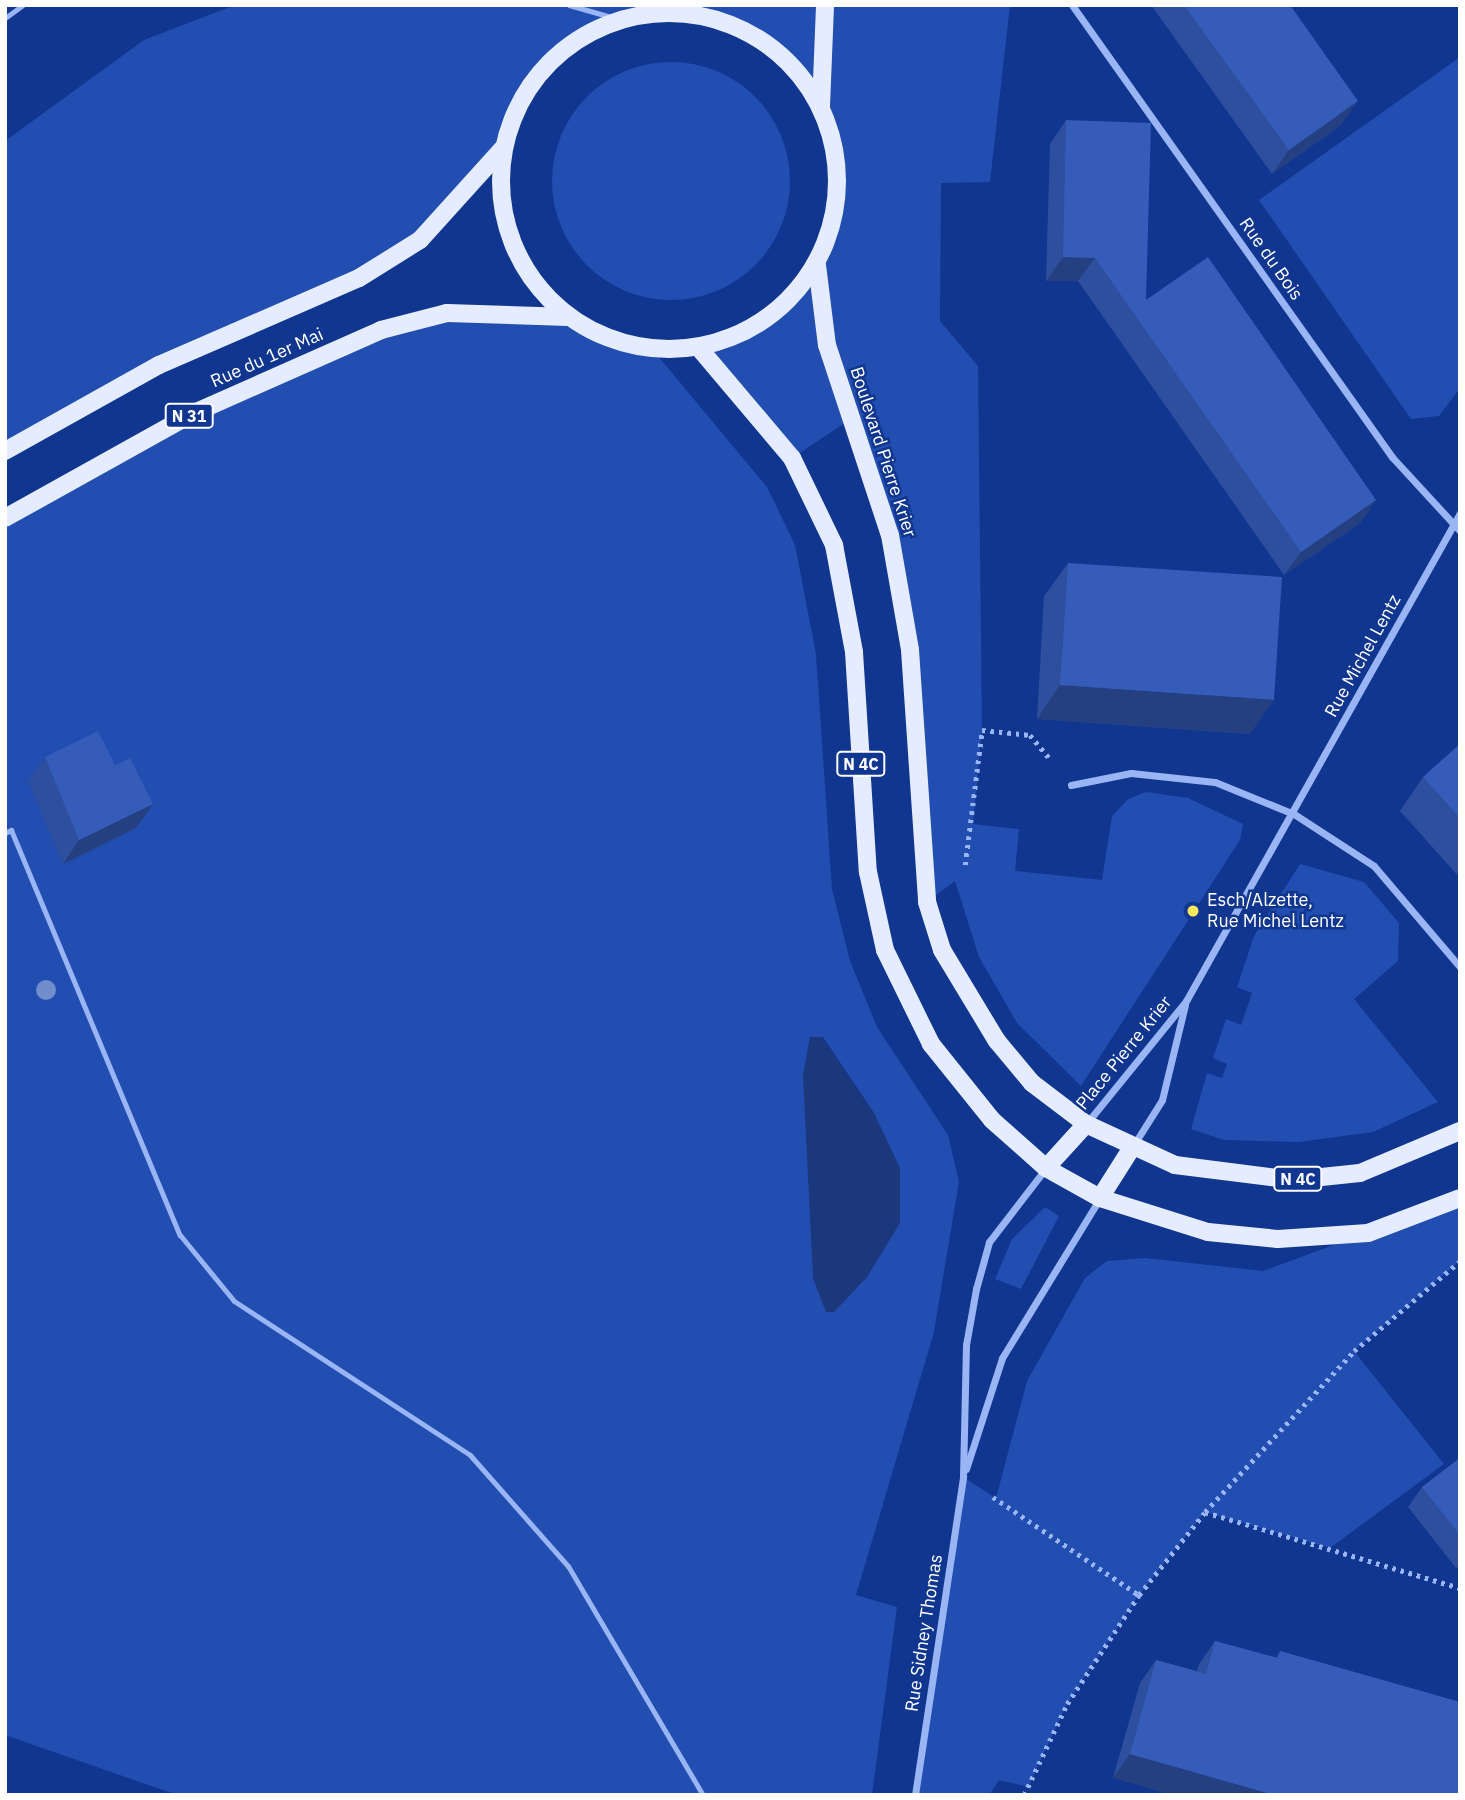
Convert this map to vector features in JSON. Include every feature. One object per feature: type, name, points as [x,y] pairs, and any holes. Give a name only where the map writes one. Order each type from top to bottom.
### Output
[{"type":"main road","points":[[640,14],[657,5]]},
{"type":"main road","points":[[821,106],[825,5]]},
{"type":"main road","points":[[640,14],[693,14],[746,30],[789,62],[821,106],[837,158],[836,200],[817,265],[787,304],[746,333],[699,348],[653,350],[608,340],[568,317],[534,284],[511,242],[501,196],[503,148],[531,82],[569,44],[618,19],[640,14]]},
{"type":"main road","name":"Rue du 1er Mai","points":[[5,451],[159,365],[359,278],[419,240],[503,148]]},
{"type":"main road","name":"Boulevard Pierre Krier","points":[[817,265],[827,345],[890,535],[910,650],[928,902],[942,950],[969,1003],[1032,1083],[1086,1124],[1131,1149],[1175,1165],[1293,1180],[1360,1173],[1460,1131]]},
{"type":"main road","name":"Rue du 1er Mai","points":[[5,517],[194,414],[381,330],[447,313],[568,317]]},
{"type":"main road","name":"N 4C","points":[[699,348],[792,458],[834,545],[854,652],[868,872],[885,950],[951,1073],[992,1120],[1046,1168],[1100,1198],[1157,1221],[1278,1240],[1367,1233],[1460,1198]]},
{"type":"main road","points":[[1046,1168],[1086,1124]]},
{"type":"main road","points":[[1100,1198],[1131,1149]]},
{"type":"street","name":"Rue du Bois","points":[[1072,5],[1392,457],[1460,531]]},
{"type":"street","name":"Rue Michel Lentz","points":[[1294,814],[1460,513]]},
{"type":"street","points":[[1071,785],[1131,773],[1215,782],[1294,814],[1374,866],[1460,967]]},
{"type":"street","name":"Place Pierre Krier","points":[[1086,1124],[1186,1001],[1294,814]]},
{"type":"street","name":"Place Pierre Krier","points":[[1131,1149],[1162,1100],[1186,1001]]},
{"type":"street","name":"Rue Sidney Thomas","points":[[915,1795],[963,1477],[966,1345],[976,1289],[989,1242],[1046,1168]]},
{"type":"street","name":"Rue Sidney Thomas","points":[[963,1477],[1002,1359],[1100,1198]]},
{"type":"lane","points":[[5,18],[23,5]]},
{"type":"lane","points":[[569,5],[618,19]]},
{"type":"lane","points":[[5,832],[11,830],[180,1235],[234,1301],[470,1455],[568,1566],[704,1795]]},
{"type":"path","points":[[928,902],[955,881],[969,858],[982,730],[1030,735],[1071,785]]},
{"type":"path","points":[[1024,1795],[1067,1704],[1139,1595],[1205,1512],[1354,1351],[1460,1261]]},
{"type":"path","points":[[963,1477],[1139,1595]]},
{"type":"path","points":[[1205,1512],[1460,1588]]},
{"type":"shaded area","points":[[235,5],[1010,5],[990,182],[941,183],[940,321],[978,366],[982,730],[973,824],[1019,829],[1015,871],[1102,880],[1112,816],[1128,799],[1146,792],[1188,798],[1243,824],[1240,840],[1081,1086],[1017,1023],[979,957],[955,881],[927,902],[910,650],[890,535],[848,421],[792,458],[699,348],[746,333],[787,304],[817,265],[835,213],[837,158],[821,106],[789,62],[745,30],[693,14],[640,14],[570,44],[531,82],[503,148],[420,240],[159,365],[5,451],[5,141],[144,40]]},
{"type":"shaded area","points":[[1460,57],[1460,388],[1439,416],[1411,419],[1259,200]]},
{"type":"shaded area","points":[[671,62],[716,71],[737,82],[755,97],[770,115],[781,136],[790,181],[781,226],[770,247],[755,265],[737,280],[716,291],[671,300],[626,291],[605,280],[587,265],[572,247],[561,226],[552,181],[561,136],[572,115],[587,97],[605,82],[626,71]]},
{"type":"shaded area","points":[[447,313],[568,317],[608,339],[653,350],[767,487],[795,545],[816,654],[832,889],[850,961],[877,1027],[948,1135],[959,1182],[934,1332],[856,1595],[897,1607],[872,1795],[177,1795],[5,1735],[5,518],[194,413]],"holes":[[[810,1037],[823,1037],[874,1113]]]},
{"type":"shaded area","points":[[1300,864],[1364,882],[1399,923],[1398,961],[1354,999],[1438,1102],[1373,1132],[1299,1142],[1224,1140],[1191,1129],[1207,1073],[1222,1078],[1227,1064],[1213,1058],[1226,1019],[1241,1025],[1252,993],[1237,987],[1254,936]]},
{"type":"shaded area","points":[[810,1037],[822,1037],[874,1113],[900,1168],[900,1223],[867,1277],[834,1312],[826,1312],[813,1278],[803,1075]]},
{"type":"shaded area","points":[[1460,1198],[1460,1261],[1354,1351],[1444,1464],[1330,1548],[1205,1512],[1139,1595],[1067,1704],[1028,1787],[999,1780],[989,1795],[915,1795],[963,1477],[996,1498],[1027,1381],[1085,1278],[1107,1261],[1145,1258],[1263,1271]]},
{"type":"shaded area","points":[[1045,1207],[1059,1216],[1021,1289],[995,1279],[1012,1239]]},
{"type":"building","points":[[1184,5],[1290,5],[1358,101],[1289,150]]},
{"type":"building","points":[[1066,120],[1151,123],[1146,300],[1208,257],[1376,500],[1301,552],[1095,258],[1063,257]]},
{"type":"building","points":[[1068,563],[1282,577],[1274,700],[1060,685]]},
{"type":"building","points":[[98,731],[115,765],[130,758],[153,804],[79,840],[45,757]]},
{"type":"building","points":[[1460,744],[1460,818],[1423,777]]},
{"type":"building","points":[[1460,1458],[1460,1535],[1422,1487]]},
{"type":"building","points":[[1215,1641],[1278,1658],[1280,1651],[1460,1702],[1460,1795],[1274,1795],[1130,1754],[1156,1660],[1206,1674]]},
{"type":"place","name":"Esch/Alzette, Rue Michel Lentz","points":[[1193,911]]}]
